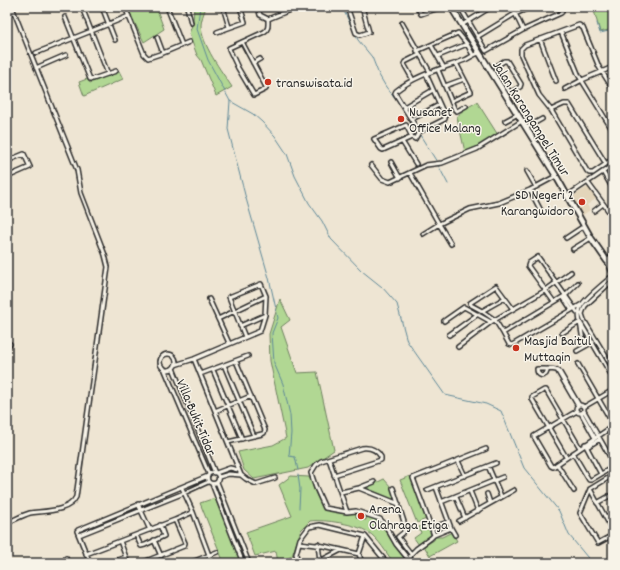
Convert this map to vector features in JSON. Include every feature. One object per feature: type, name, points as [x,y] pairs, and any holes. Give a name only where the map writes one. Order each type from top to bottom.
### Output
[{"type":"street","points":[[7,523],[28,514],[56,509],[67,505],[76,497],[108,266],[105,254],[82,193],[77,170],[12,7]]},
{"type":"street","points":[[102,7],[115,40]]},
{"type":"street","points":[[125,7],[145,56],[148,58],[152,58],[189,42]]},
{"type":"street","points":[[167,7],[182,45]]},
{"type":"street","points":[[187,7],[191,22]]},
{"type":"street","points":[[223,7],[229,27]]},
{"type":"street","points":[[218,32],[245,22],[240,7]]},
{"type":"street","points":[[258,7],[260,15],[268,19],[297,7]]},
{"type":"street","points":[[347,7],[356,33],[360,36],[369,32],[362,7]]},
{"type":"street","points":[[417,7],[421,14],[442,7]]},
{"type":"street","name":"Jalan Karangampel Timur","points":[[451,7],[465,23],[469,43],[479,53],[518,114],[556,176],[591,238],[607,261],[613,275]]},
{"type":"street","points":[[460,7],[465,23],[486,51],[523,30],[561,13],[560,7]]},
{"type":"street","points":[[465,23],[492,7]]},
{"type":"street","points":[[512,7],[523,30]]},
{"type":"street","points":[[477,37],[515,14],[531,7]]},
{"type":"street","points":[[83,10],[108,74]]},
{"type":"street","points":[[36,53],[129,16]]},
{"type":"street","points":[[65,17],[90,79],[93,80],[116,71]]},
{"type":"street","points":[[242,42],[266,89],[254,96],[229,48],[242,42],[266,31],[268,19]]},
{"type":"street","points":[[402,23],[430,72]]},
{"type":"street","points":[[613,89],[599,67],[581,26],[578,25],[525,45],[520,51],[539,95],[551,110],[588,173],[593,173],[613,159]]},
{"type":"street","points":[[561,32],[582,80],[613,131]]},
{"type":"street","points":[[417,51],[458,33],[469,43],[473,55]]},
{"type":"street","points":[[157,37],[163,53]]},
{"type":"street","points":[[540,39],[556,81]]},
{"type":"street","points":[[438,56],[469,43]]},
{"type":"street","points":[[431,45],[444,68]]},
{"type":"street","points":[[419,133],[395,92],[413,80],[430,72],[444,68],[479,53]]},
{"type":"street","points":[[36,68],[66,55]]},
{"type":"street","points":[[413,80],[404,64],[405,62],[420,55]]},
{"type":"street","points":[[253,63],[260,59]]},
{"type":"street","points":[[506,61],[521,85],[510,92],[503,81],[495,67],[506,61]]},
{"type":"street","points":[[451,101],[471,92],[456,63]]},
{"type":"street","points":[[565,89],[613,67]]},
{"type":"street","points":[[438,70],[456,111],[466,106]]},
{"type":"street","points":[[412,137],[406,125],[374,139],[383,150],[402,143],[412,137],[415,139],[419,133],[445,119],[426,74]]},
{"type":"street","points":[[445,86],[464,79]]},
{"type":"street","points":[[499,84],[503,81]]},
{"type":"street","points":[[404,107],[433,90]]},
{"type":"street","points":[[551,110],[564,104],[569,104],[606,164]]},
{"type":"street","points":[[412,119],[439,105]]},
{"type":"street","points":[[505,121],[518,114]]},
{"type":"street","points":[[526,128],[542,119]]},
{"type":"street","points":[[371,165],[386,181],[390,182],[426,165],[437,163],[482,147],[522,121]]},
{"type":"street","points":[[402,143],[416,164]]},
{"type":"street","points":[[7,161],[24,154],[30,167],[7,177]]},
{"type":"street","points":[[391,162],[400,178]]},
{"type":"street","points":[[567,196],[613,165]]},
{"type":"street","points":[[527,171],[536,187]]},
{"type":"street","points":[[602,172],[613,189]]},
{"type":"street","points":[[410,173],[451,244]]},
{"type":"street","points":[[423,234],[470,209],[494,205],[530,190],[556,176]]},
{"type":"street","points":[[588,183],[613,217]]},
{"type":"street","points":[[530,190],[541,211]]},
{"type":"street","points":[[594,211],[604,204]]},
{"type":"street","points":[[608,210],[613,206]]},
{"type":"street","points":[[566,238],[584,226]]},
{"type":"street","points":[[573,249],[591,238]]},
{"type":"street","points":[[607,261],[613,256]]},
{"type":"street","points":[[554,302],[528,266],[537,257],[539,257],[558,283],[564,296],[573,308],[581,314],[613,368]]},
{"type":"street","points":[[458,347],[491,322],[558,283],[571,272]]},
{"type":"street","points":[[513,309],[497,286],[470,303],[495,320],[509,344],[512,345],[583,303],[613,275]]},
{"type":"street","points":[[581,314],[585,306],[613,280]]},
{"type":"street","points":[[174,366],[260,331],[265,315],[266,296],[261,284],[229,297],[245,337]]},
{"type":"street","points":[[503,333],[564,296],[578,284]]},
{"type":"street","points":[[218,319],[266,296]]},
{"type":"street","points":[[482,311],[505,298]]},
{"type":"street","points":[[209,299],[229,343]]},
{"type":"street","points":[[583,303],[580,309],[580,322],[584,347]]},
{"type":"street","points":[[444,321],[464,307],[491,322]]},
{"type":"street","points":[[448,335],[478,314]]},
{"type":"street","points":[[240,326],[265,315]]},
{"type":"street","points":[[562,333],[580,322]]},
{"type":"street","points":[[580,322],[613,378]]},
{"type":"street","points":[[577,351],[597,340]]},
{"type":"street","name":"Villa Bukit Tidar","points":[[208,475],[162,366],[162,357],[166,355],[173,356],[175,360],[174,366],[216,473]]},
{"type":"street","points":[[200,374],[248,356]]},
{"type":"street","points":[[194,359],[228,442],[239,475]]},
{"type":"street","points":[[228,442],[262,434],[265,430],[236,361]]},
{"type":"street","points":[[578,364],[613,425],[586,446]]},
{"type":"street","points":[[224,365],[254,436]]},
{"type":"street","name":"Villa Bukit Tidar","points":[[164,368],[169,370],[174,366]]},
{"type":"street","points":[[548,369],[557,370],[578,406],[577,411]]},
{"type":"street","points":[[213,370],[242,439]]},
{"type":"street","points":[[566,457],[532,397],[546,390],[580,448]]},
{"type":"street","points":[[578,406],[584,406],[613,390]]},
{"type":"street","points":[[215,411],[251,396]]},
{"type":"street","points":[[584,406],[582,412],[596,437],[600,439],[613,462]]},
{"type":"street","points":[[582,412],[577,411],[534,435],[551,466],[557,464],[580,448],[600,439]]},
{"type":"street","points":[[586,446],[601,474]]},
{"type":"street","points":[[334,475],[381,460],[381,457],[375,450],[365,447],[329,458],[321,461],[311,473],[325,508],[347,512],[356,511],[380,519],[409,562]]},
{"type":"street","points":[[434,535],[413,478],[486,450]]},
{"type":"street","points":[[573,453],[588,479],[591,480],[612,468],[613,474],[590,489],[580,514],[598,543],[613,535]]},
{"type":"street","points":[[329,458],[347,512]]},
{"type":"street","points":[[458,461],[464,476]]},
{"type":"street","points":[[427,490],[496,463]]},
{"type":"street","points":[[557,464],[574,491]]},
{"type":"street","points":[[488,466],[501,496]]},
{"type":"street","points":[[89,563],[77,531],[83,527],[138,504],[182,488],[211,473],[216,473],[230,468],[238,470]]},
{"type":"street","points":[[216,473],[219,477]]},
{"type":"street","points":[[219,477],[229,474],[239,475],[256,484],[275,478]]},
{"type":"street","points":[[208,475],[208,482]]},
{"type":"street","points":[[219,477],[217,482],[249,563]]},
{"type":"street","points":[[441,502],[503,477]]},
{"type":"street","points":[[208,482],[212,484],[243,563]]},
{"type":"street","points":[[79,535],[208,482]]},
{"type":"street","points":[[212,484],[217,482]]},
{"type":"street","points":[[341,492],[359,488],[374,482]]},
{"type":"street","points":[[436,487],[448,522],[455,534]]},
{"type":"street","points":[[182,488],[209,555]]},
{"type":"street","points":[[359,488],[399,504]]},
{"type":"street","points":[[392,537],[398,537],[406,528],[393,488]]},
{"type":"street","points":[[590,489],[613,531]]},
{"type":"street","points":[[459,521],[514,490]]},
{"type":"street","points":[[470,491],[478,511]]},
{"type":"street","points":[[487,494],[490,503]]},
{"type":"street","points":[[597,503],[613,494]]},
{"type":"street","points":[[456,497],[465,518]]},
{"type":"street","points":[[138,504],[150,530]]},
{"type":"street","points":[[86,554],[150,530],[192,512]]},
{"type":"street","points":[[606,518],[613,514]]},
{"type":"street","points":[[144,562],[185,545],[175,520]]},
{"type":"street","points":[[431,528],[448,522]]},
{"type":"street","points":[[136,535],[141,546],[164,536],[160,525]]},
{"type":"street","points":[[298,563],[296,554],[300,539],[309,528],[320,525],[365,536],[387,563]]},
{"type":"street","points":[[409,562],[411,554],[434,535],[451,528]]},
{"type":"street","points":[[362,563],[358,554],[365,536]]},
{"type":"street","points":[[398,537],[411,554]]},
{"type":"street","points":[[154,540],[161,556]]},
{"type":"street","points":[[120,541],[128,563]]},
{"type":"street","points":[[299,543],[318,544],[358,554]]},
{"type":"street","points":[[318,544],[321,562],[341,550]]},
{"type":"street","points":[[190,563],[217,552]]},
{"type":"street","points":[[110,563],[126,557]]},
{"type":"street","points":[[66,558],[67,563]]},
{"type":"shaded area","name":"SD Negeri 2 Karangwidoro","points":[[588,187],[597,198],[587,205],[590,210],[581,216],[570,198]]},
{"type":"green space","points":[[127,7],[156,7],[164,29],[144,42]]},
{"type":"green space","points":[[194,7],[206,7],[201,25],[204,41],[232,87],[216,96],[189,34],[193,22]]},
{"type":"green space","points":[[593,7],[613,7],[613,29],[600,32]]},
{"type":"green space","points":[[119,71],[123,79],[84,96],[79,82],[87,79],[90,83]]},
{"type":"green space","points":[[477,102],[498,135],[476,148],[465,152],[457,117],[463,110]]},
{"type":"green space","points":[[280,299],[290,320],[281,327],[297,373],[317,372],[334,450],[308,468],[254,479],[244,470],[238,452],[273,445],[286,438],[270,361],[269,334]]},
{"type":"green space","points":[[291,476],[309,477],[317,496],[325,509],[347,514],[356,512],[356,517],[358,513],[366,516],[364,520],[366,520],[367,516],[380,522],[406,563],[394,563],[376,538],[363,529],[348,524],[323,521],[310,521],[301,530],[292,556],[278,563],[276,551],[255,556],[246,532],[292,516],[279,485]]},
{"type":"green space","points":[[410,476],[426,519],[417,523],[400,480]]},
{"type":"green space","points":[[384,479],[391,487],[396,501],[366,488]]},
{"type":"green space","points":[[215,498],[241,563],[224,563],[200,503]]},
{"type":"green space","points":[[427,524],[431,535],[419,545],[414,538],[421,533],[419,527]]},
{"type":"green space","points":[[452,532],[457,541],[430,556],[424,546],[434,540],[435,537],[442,537]]},
{"type":"waterway","points":[[200,7],[197,29],[208,60],[230,101],[228,129],[269,278],[278,318],[272,333],[274,363],[283,384],[290,415],[291,433],[289,456],[295,457],[298,470]]},
{"type":"waterway","points":[[342,7],[358,40],[372,57],[379,75],[386,87],[401,105]]},
{"type":"waterway","points":[[455,7],[464,22]]},
{"type":"waterway","points":[[597,23],[600,33],[613,30]]},
{"type":"waterway","points":[[465,25],[489,65]]},
{"type":"waterway","points":[[230,101],[253,114],[275,136],[287,154],[295,176],[309,203],[322,221],[331,239],[362,271],[382,287],[397,304],[407,341],[445,395],[486,404],[501,411],[524,468],[559,511],[569,535],[592,563]]},
{"type":"waterway","points":[[518,110],[525,120]]},
{"type":"waterway","points":[[406,113],[417,132]]},
{"type":"waterway","points":[[420,135],[437,162]]},
{"type":"waterway","points":[[438,165],[448,184]]},
{"type":"waterway","points":[[298,475],[300,489],[299,508]]},
{"type":"place","name":"transwisata.id","points":[[268,82]]},
{"type":"place","name":"Nusanet Office Malang","points":[[401,119]]},
{"type":"place","name":"SD Negeri 2 Karangwidoro","points":[[582,202]]},
{"type":"place","name":"Masjid Baitul Muttaqin","points":[[516,348]]},
{"type":"place","name":"Arena Olahraga Etiga","points":[[361,516]]}]
